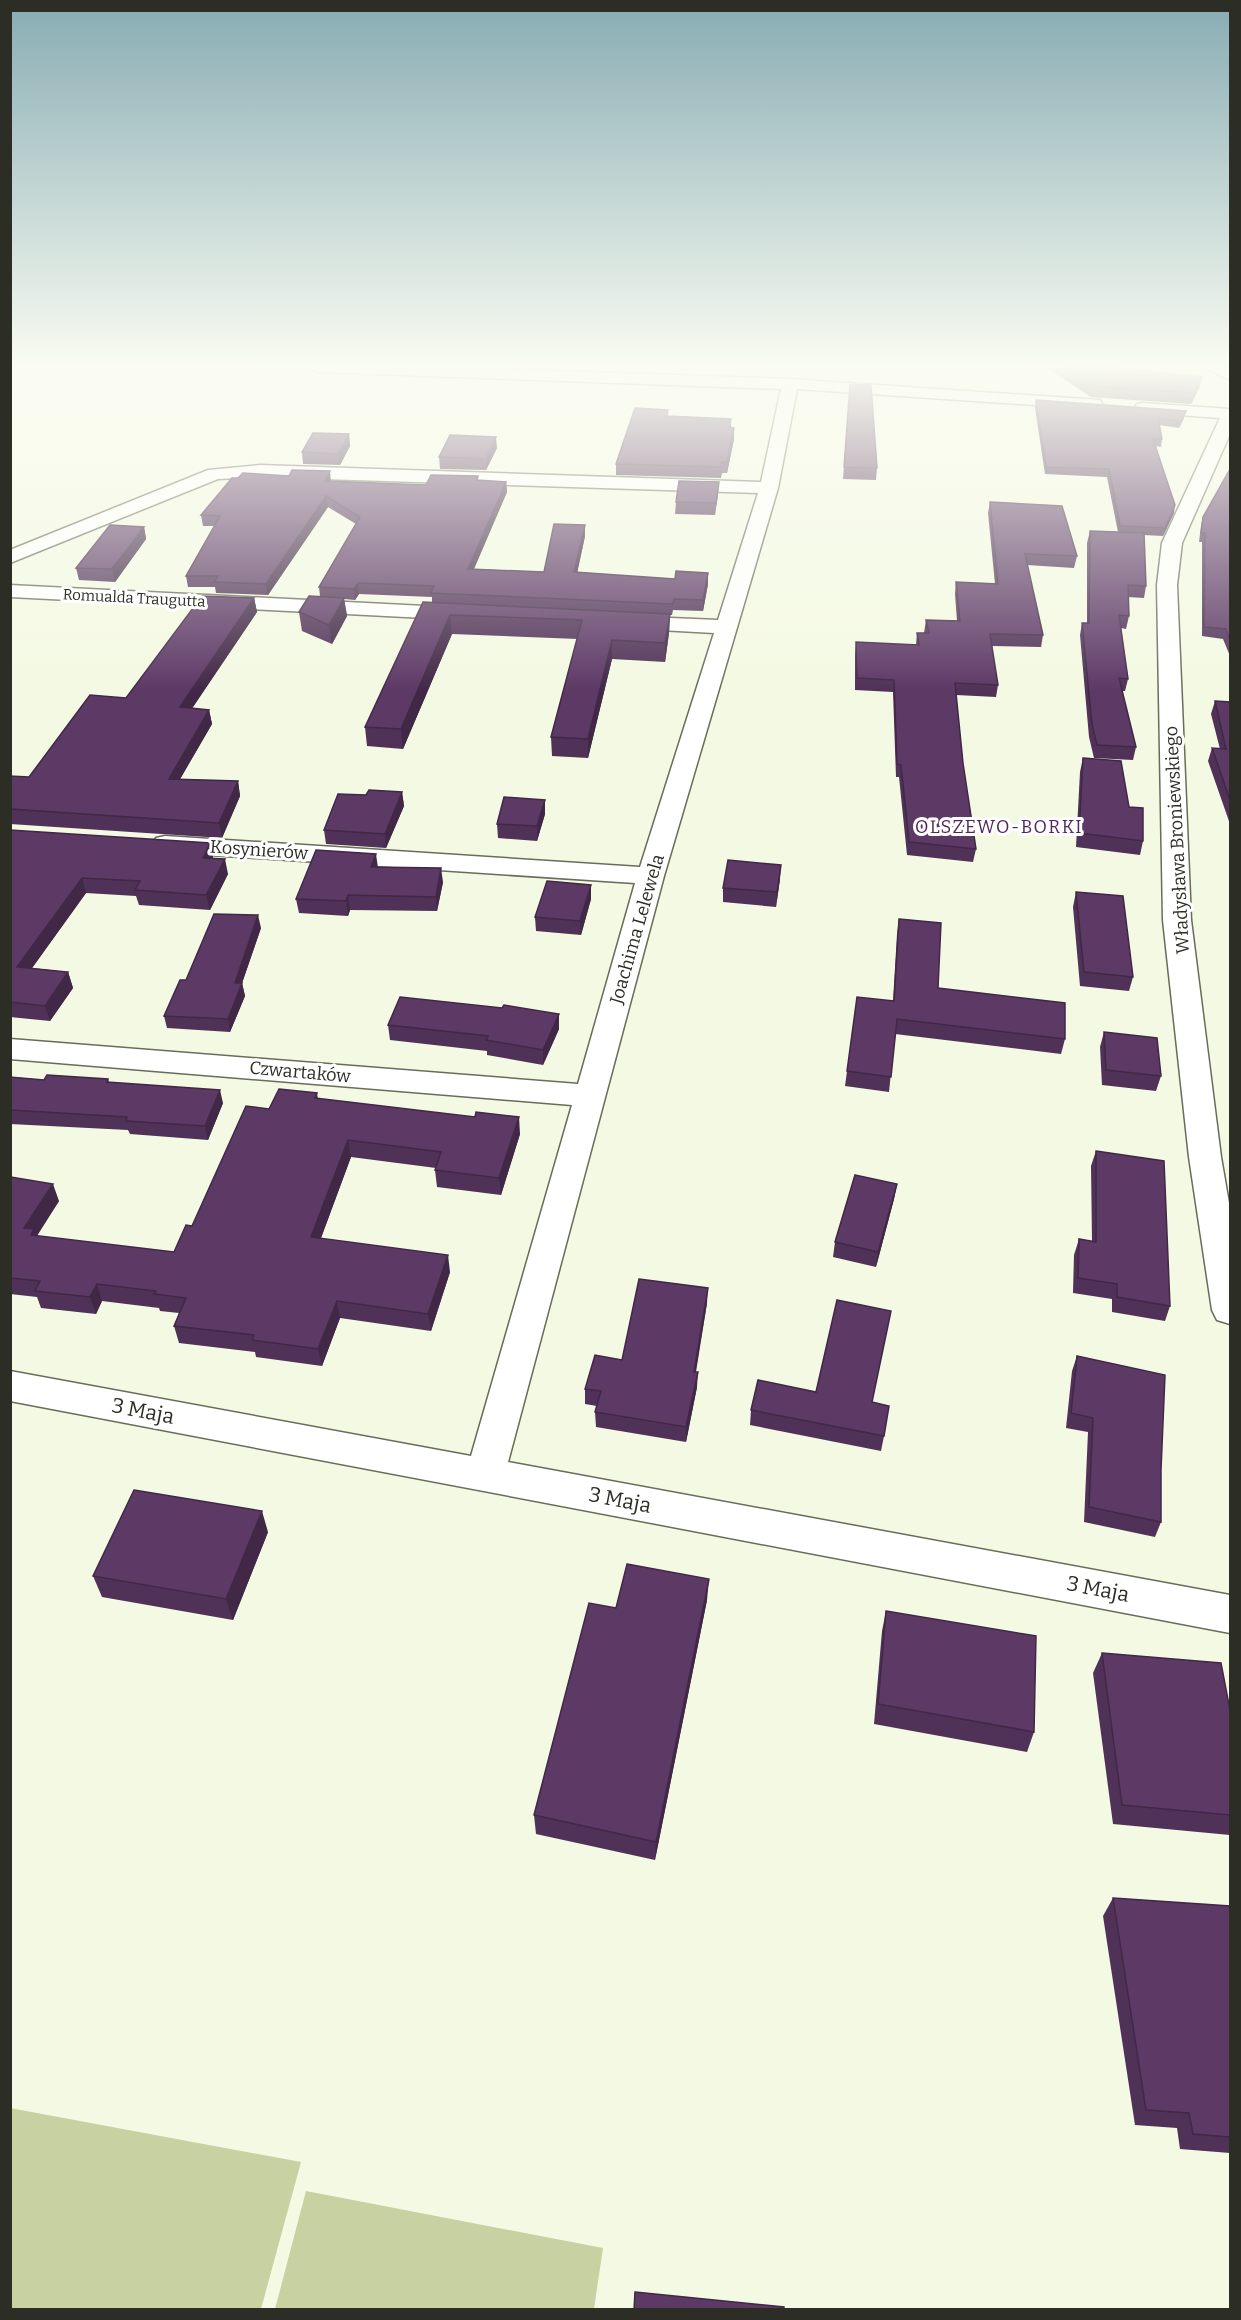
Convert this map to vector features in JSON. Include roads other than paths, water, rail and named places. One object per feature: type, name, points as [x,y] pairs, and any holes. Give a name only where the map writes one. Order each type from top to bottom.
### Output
[{"type":"street","points":[[12,555],[212,475]]},
{"type":"street","points":[[396,475],[768,488]]},
{"type":"street","name":"Joachima Lelewela","points":[[485,1475],[651,876],[771,475]]},
{"type":"street","name":"Władysława Broniewskiego","points":[[1203,475],[1172,543],[1167,585],[1177,920],[1205,1157],[1230,1310]]},
{"type":"street","name":"Romualda Traugutta","points":[[10,591],[483,615]]},
{"type":"street","points":[[601,621],[725,627]]},
{"type":"street","name":"Kosynierów","points":[[142,843],[651,876]]},
{"type":"street","name":"Czwartaków","points":[[10,1049],[590,1096]]},
{"type":"street","name":"3 Maja","points":[[10,1386],[1230,1614]]},
{"type":"district","name":"OLSZEWO-BORKI","points":[[999,827]]}]
